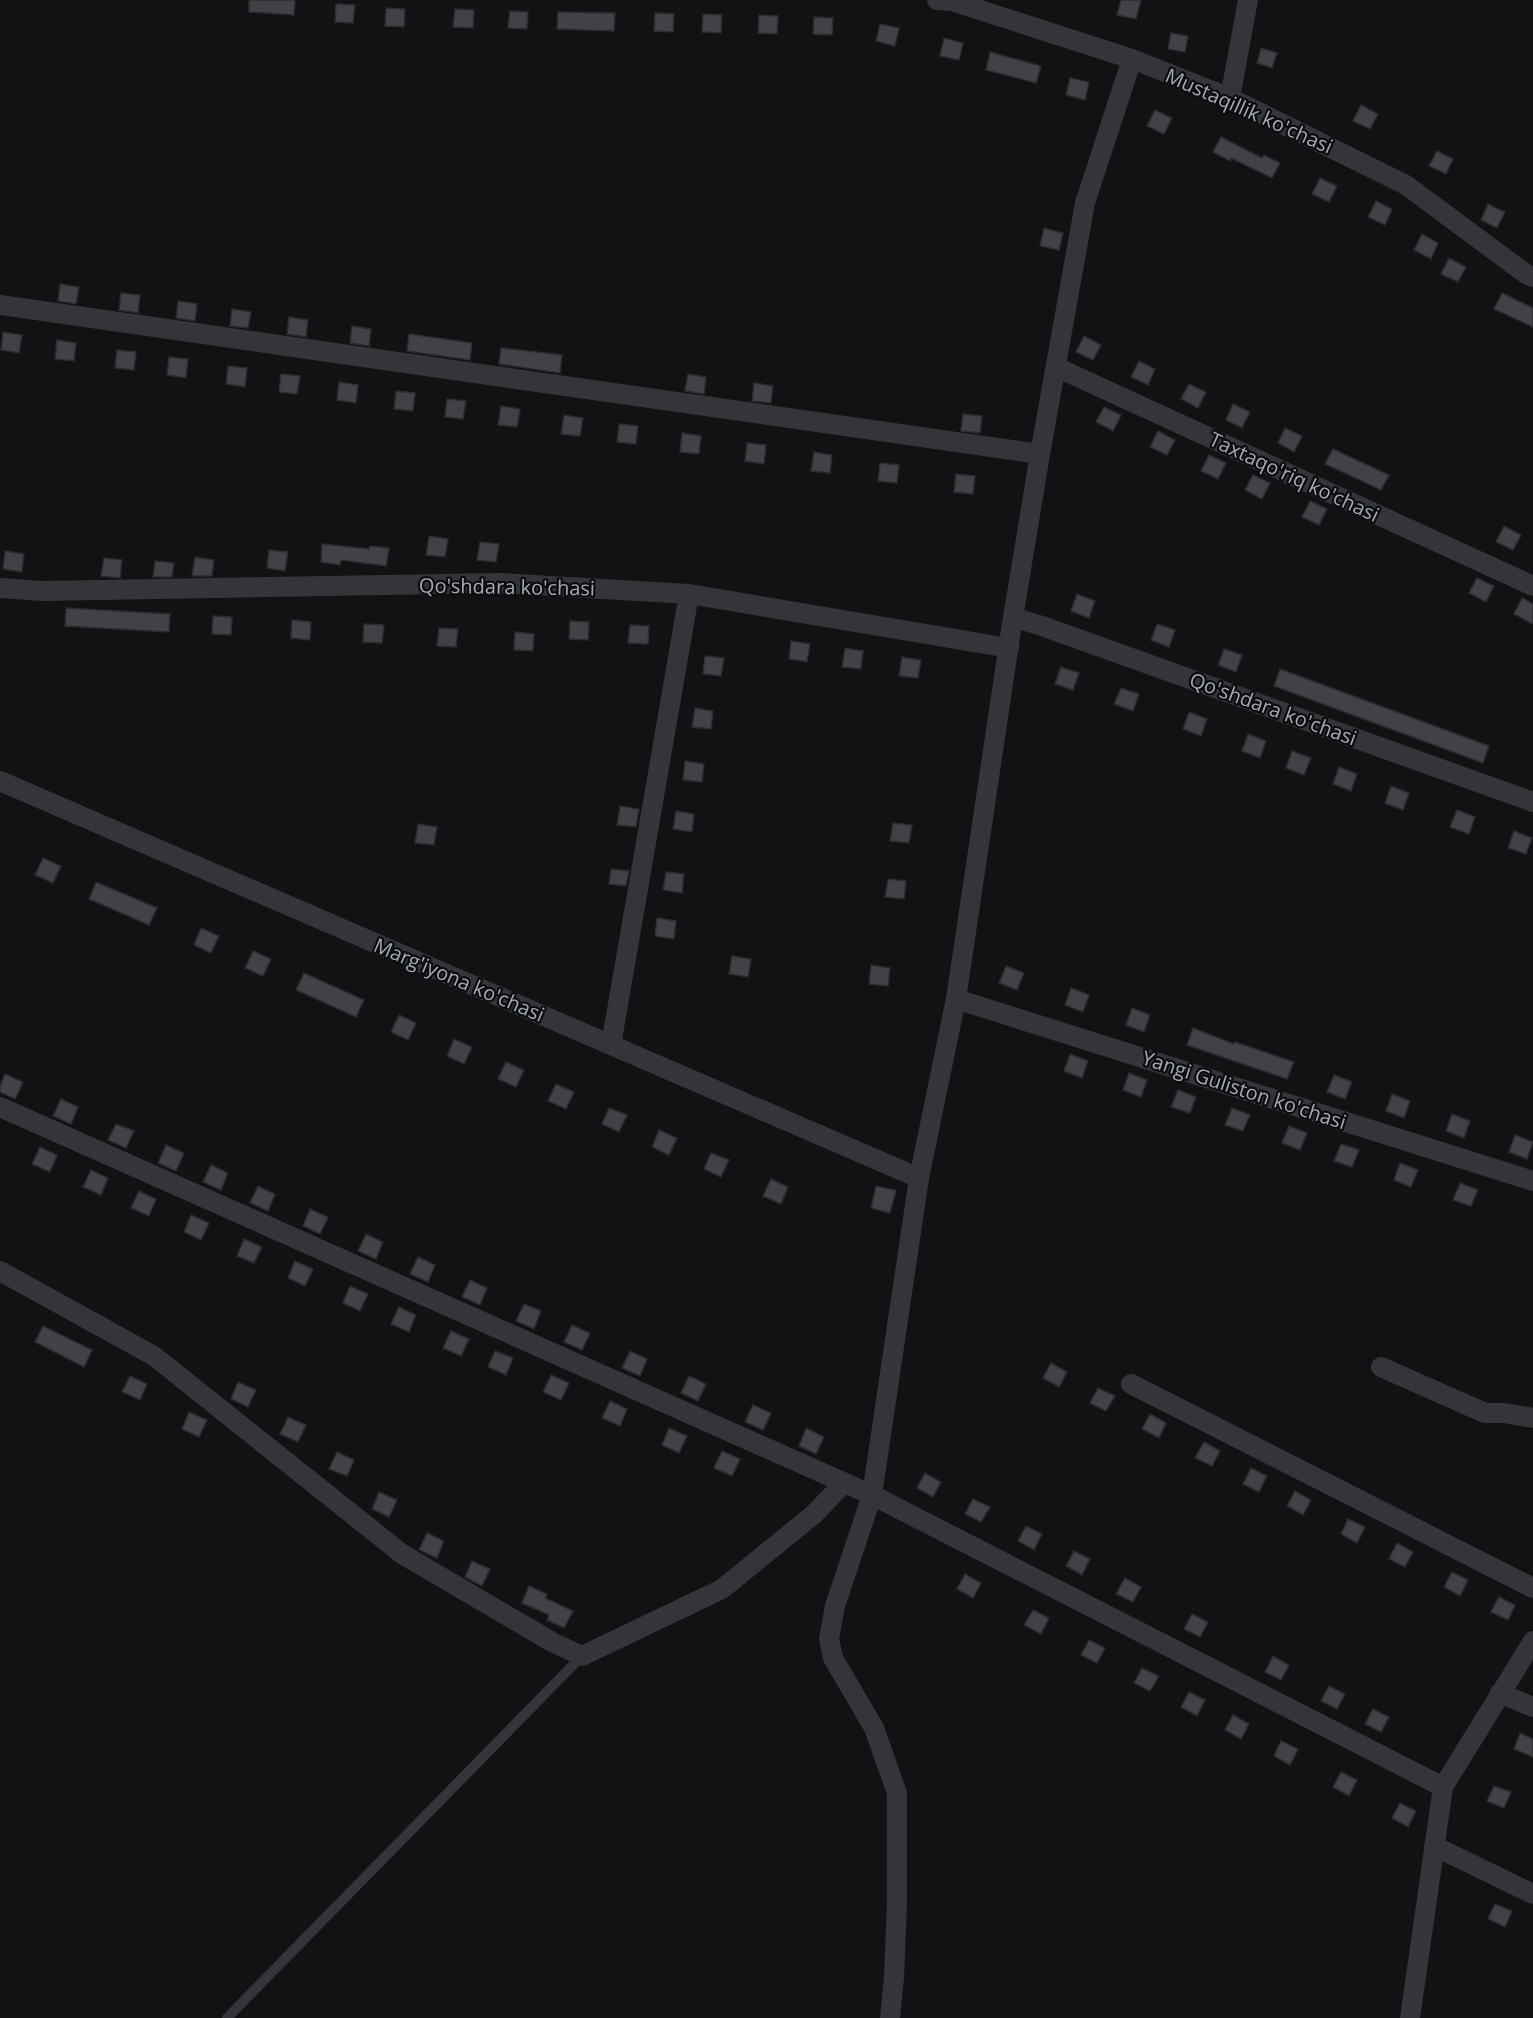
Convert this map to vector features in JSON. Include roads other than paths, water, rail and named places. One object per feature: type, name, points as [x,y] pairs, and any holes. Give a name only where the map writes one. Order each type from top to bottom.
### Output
[{"type":"street","name":"Mustaqillik ko'chasi","points":[[937,0],[952,1],[1132,59],[1230,98],[1406,185],[1516,267],[1533,277]]},
{"type":"street","points":[[1230,98],[1248,0]]},
{"type":"street","points":[[890,2018],[897,1903],[897,1793],[874,1728],[833,1658],[829,1639],[835,1606],[872,1495],[919,1178],[956,999],[1013,617],[1086,203],[1132,59]]},
{"type":"street","points":[[0,305],[1040,454]]},
{"type":"street","name":"Taxtaqo'riq ko'chasi","points":[[1056,367],[1533,586]]},
{"type":"street","name":"Qo'shdara ko'chasi","points":[[0,588],[42,591],[500,584],[688,594],[1009,648]]},
{"type":"street","points":[[611,1045],[688,594]]},
{"type":"street","name":"Qo'shdara ko'chasi","points":[[1013,617],[1533,802]]},
{"type":"street","name":"Marg'iyona ko'chasi","points":[[0,781],[919,1178]]},
{"type":"street","name":"Yangi Guliston ko'chasi","points":[[956,999],[1533,1181]]},
{"type":"street","points":[[0,1107],[872,1495],[1443,1787]]},
{"type":"street","points":[[0,1271],[154,1356],[402,1554],[552,1642],[582,1656],[722,1589],[813,1515],[844,1482]]},
{"type":"street","points":[[1382,1367],[1485,1413],[1504,1413],[1533,1418]]},
{"type":"street","points":[[1131,1384],[1533,1588]]},
{"type":"street","points":[[1410,2018],[1443,1787],[1533,1641]]},
{"type":"street","points":[[1500,1693],[1533,1707]]},
{"type":"street","points":[[1434,1846],[1533,1894]]},
{"type":"lane","points":[[227,2018],[582,1656]]}]
